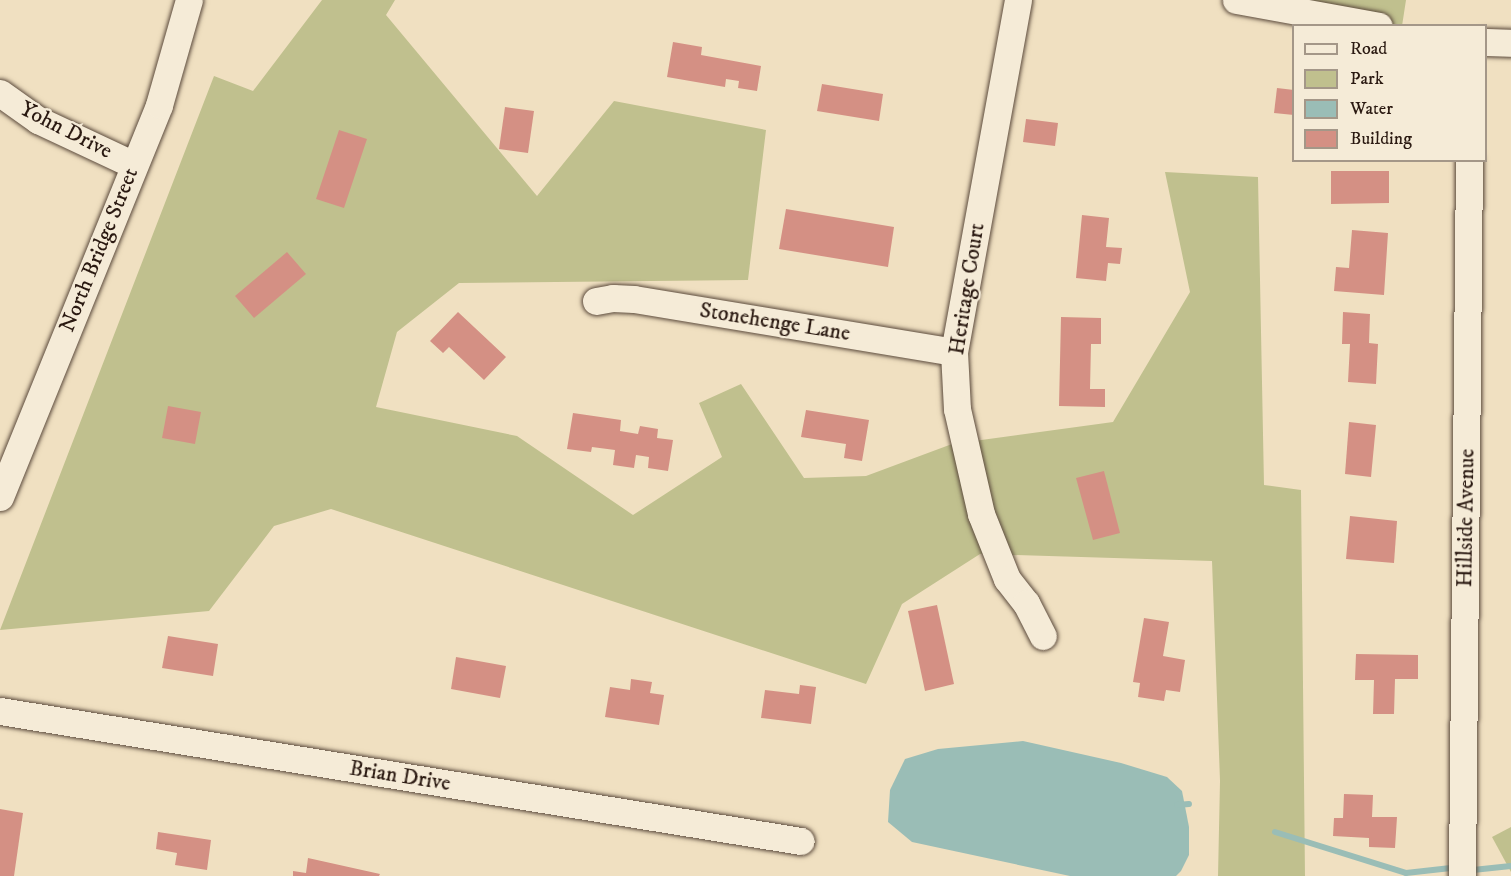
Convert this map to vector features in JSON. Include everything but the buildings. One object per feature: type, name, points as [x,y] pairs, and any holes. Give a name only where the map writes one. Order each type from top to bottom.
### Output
[{"type":"street","name":"North Bridge Street","points":[[0,497],[159,105],[189,0]]},
{"type":"street","name":"Heritage Court","points":[[1018,0],[954,352],[957,409],[981,514],[1007,579],[1026,603],[1043,636]]},
{"type":"street","points":[[1236,0],[1368,24]]},
{"type":"street","points":[[1487,42],[1511,43]]},
{"type":"street","name":"Yohn Drive","points":[[0,93],[38,120],[134,165]]},
{"type":"street","name":"Hillside Avenue","points":[[1462,876],[1469,162]]},
{"type":"street","name":"Stonehenge Lane","points":[[596,301],[613,298],[634,299],[954,352]]},
{"type":"street","name":"Brian Drive","points":[[0,711],[801,841]]},
{"type":"green space","points":[[322,0],[395,0],[386,15],[537,196],[614,101],[766,130],[748,280],[459,283],[397,332],[376,407],[517,436],[633,515],[722,457],[699,403],[741,384],[804,478],[866,476],[952,444],[1113,422],[1190,292],[1165,172],[1258,177],[1264,485],[1301,490],[1305,876],[1218,876],[1220,781],[1212,561],[980,554],[902,604],[866,684],[331,509],[274,526],[209,611],[0,630],[214,76],[253,91]]},
{"type":"green space","points":[[1278,0],[1406,0],[1402,24],[1368,23]]},
{"type":"green space","points":[[1511,827],[1511,872],[1492,837]]},
{"type":"water","points":[[1023,741],[1121,763],[1167,777],[1182,791],[1189,827],[1189,855],[1181,871],[1176,876],[1070,876],[912,842],[888,822],[890,790],[905,759],[938,749]]},
{"type":"waterway","points":[[1177,805],[1189,804]]},
{"type":"waterway","points":[[1275,832],[1406,873],[1451,868]]},
{"type":"waterway","points":[[1473,870],[1511,866]]}]
